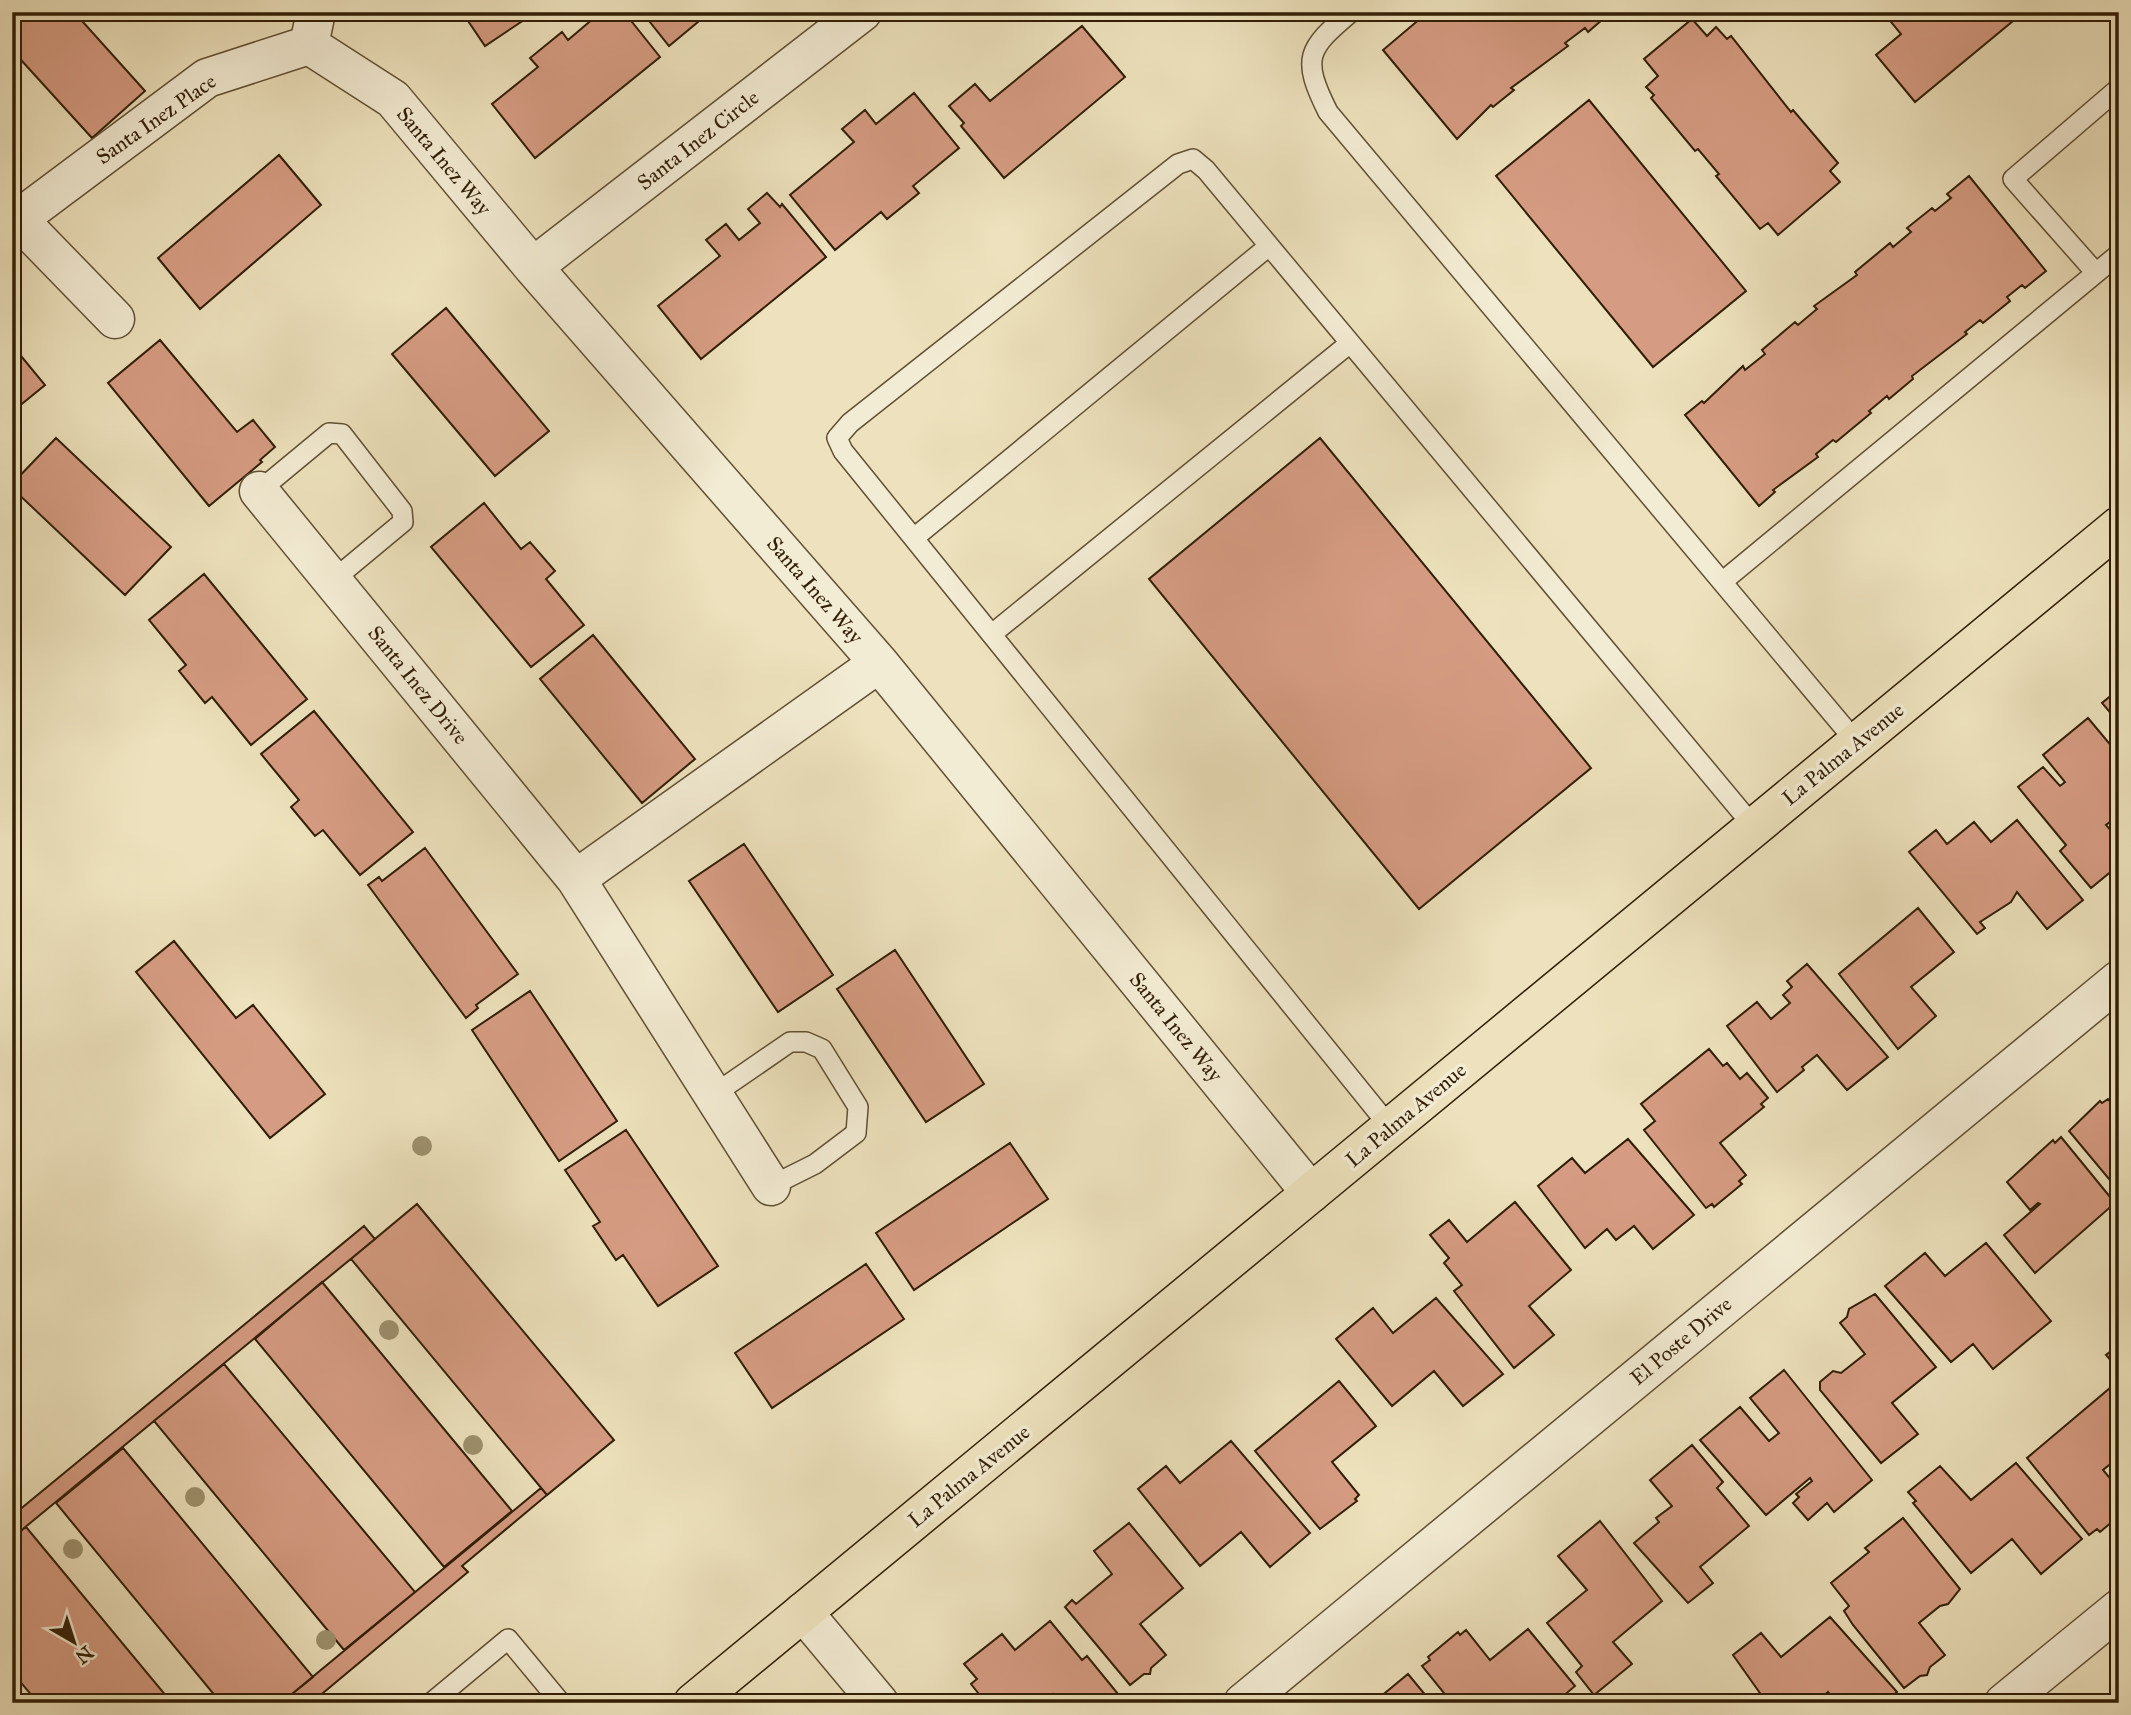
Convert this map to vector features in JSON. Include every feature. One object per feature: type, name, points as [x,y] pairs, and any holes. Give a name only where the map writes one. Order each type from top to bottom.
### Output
[{"type":"main road","name":"La Palma Avenue","points":[[693,1703],[2119,526]]},
{"type":"street","name":"Santa Inez Circle","points":[[533,267],[862,12]]},
{"type":"street","name":"Santa Inez Way","points":[[312,29],[393,99],[533,267],[879,663],[1311,1193]]},
{"type":"street","name":"Santa Inez Place","points":[[115,318],[15,216],[208,78],[312,29]]},
{"type":"street","name":"Santa Inez Drive","points":[[259,491],[576,879],[771,1185]]},
{"type":"street","points":[[576,879],[879,663]]},
{"type":"street","name":"El Poste Drive","points":[[1243,1703],[2119,980]]},
{"type":"street","points":[[2004,1703],[2119,1609]]},
{"type":"street","points":[[803,1612],[879,1703]]},
{"type":"lane","points":[[1351,12],[1316,43],[1312,65],[1314,85],[1328,112],[1857,743]]},
{"type":"lane","points":[[2096,273],[2013,179],[2119,88]]},
{"type":"lane","points":[[1390,1127],[843,451],[837,438],[850,423],[1178,164],[1193,159],[1206,170],[1754,827]]},
{"type":"lane","points":[[914,538],[1269,246]]},
{"type":"lane","points":[[1722,582],[2119,254]]},
{"type":"lane","points":[[992,634],[1350,343]]},
{"type":"lane","points":[[259,491],[329,433],[342,434],[402,510],[403,522],[332,581]]},
{"type":"lane","points":[[713,1095],[790,1042],[806,1042],[822,1049],[858,1107],[856,1133],[815,1164],[771,1185]]},
{"type":"lane","points":[[431,1703],[508,1639],[561,1703]]},
{"type":"building","points":[[12,12],[74,12],[145,91],[92,138],[12,50]]},
{"type":"building","points":[[462,12],[536,12],[485,46]]},
{"type":"building","points":[[601,12],[624,12],[660,57],[535,158],[492,104],[538,67],[530,58],[562,32],[568,40]]},
{"type":"building","points":[[642,12],[710,12],[669,46]]},
{"type":"building","points":[[1428,12],[1610,13],[1588,32],[1585,28],[1565,43],[1568,46],[1511,88],[1514,90],[1493,107],[1491,105],[1457,139],[1383,50]]},
{"type":"building","points":[[1903,12],[2016,12],[2019,16],[1915,102],[1876,55],[1901,34],[1891,22]]},
{"type":"building","points":[[1692,19],[1707,36],[1716,27],[1727,39],[1731,36],[1791,112],[1793,110],[1838,163],[1830,171],[1840,182],[1778,235],[1768,223],[1760,229],[1716,176],[1719,174],[1698,149],[1695,151],[1651,98],[1654,95],[1646,87],[1658,76],[1644,59]]},
{"type":"building","points":[[1082,26],[1125,77],[1004,178],[961,126],[964,123],[949,106],[975,84],[990,101]]},
{"type":"building","points":[[914,93],[959,148],[913,186],[919,193],[887,219],[881,212],[835,250],[790,195],[854,142],[842,129],[865,110],[876,124]]},
{"type":"building","points":[[1589,100],[1746,291],[1653,367],[1496,176]]},
{"type":"building","points":[[279,155],[321,205],[200,309],[158,258]]},
{"type":"building","points":[[1969,176],[2046,271],[2025,288],[2022,285],[2007,297],[2010,301],[1983,323],[1980,320],[1965,332],[1967,334],[1912,376],[1913,379],[1889,399],[1887,396],[1836,442],[1833,440],[1816,454],[1818,457],[1773,490],[1775,492],[1759,506],[1685,415],[1702,401],[1704,403],[1743,366],[1745,370],[1765,354],[1762,350],[1795,322],[1798,325],[1817,309],[1814,306],[1857,275],[1855,272],[1890,243],[1893,247],[1911,232],[1907,228],[1932,208],[1935,211],[1951,198],[1947,194]]},
{"type":"building","points":[[767,193],[780,207],[782,204],[826,257],[701,359],[658,306],[720,256],[706,240],[726,224],[739,240],[760,223],[748,209]]},
{"type":"building","points":[[446,308],[549,431],[495,476],[392,354]]},
{"type":"building","points":[[160,340],[237,432],[253,420],[275,447],[260,460],[262,462],[209,506],[108,383]]},
{"type":"building","points":[[12,345],[45,385],[12,412]]},
{"type":"building","points":[[56,438],[171,547],[125,595],[12,488],[12,484]]},
{"type":"building","points":[[1320,438],[1591,768],[1419,909],[1149,579]]},
{"type":"building","points":[[484,503],[521,549],[530,542],[555,571],[546,579],[584,625],[531,667],[431,547]]},
{"type":"building","points":[[204,574],[307,699],[251,745],[212,697],[205,703],[179,671],[186,665],[149,620]]},
{"type":"building","points":[[593,635],[695,759],[642,803],[540,679]]},
{"type":"building","points":[[2119,689],[2119,723],[2102,703]]},
{"type":"building","points":[[314,711],[413,832],[360,875],[323,830],[315,836],[291,807],[299,800],[261,754]]},
{"type":"building","points":[[2088,718],[2119,755],[2119,815],[2106,825],[2119,840],[2119,865],[2091,888],[2060,851],[2066,845],[2018,787],[2043,767],[2060,786],[2065,782],[2043,755]]},
{"type":"building","points":[[2017,820],[2083,900],[2047,929],[2017,892],[2011,902],[1980,922],[1985,928],[1977,934],[1909,852],[1936,830],[1947,844],[1974,822],[1991,842]]},
{"type":"building","points":[[744,844],[833,975],[778,1012],[689,881]]},
{"type":"building","points":[[425,848],[518,974],[476,1005],[478,1008],[466,1018],[368,885],[379,877],[382,881]]},
{"type":"building","points":[[1918,908],[1954,952],[1911,987],[1936,1016],[1898,1049],[1839,974]]},
{"type":"building","points":[[174,941],[236,1018],[253,1005],[325,1094],[270,1138],[136,972]]},
{"type":"building","points":[[895,950],[984,1084],[926,1122],[837,989]]},
{"type":"building","points":[[1807,964],[1888,1057],[1847,1090],[1817,1055],[1802,1067],[1804,1070],[1777,1092],[1727,1026],[1757,1002],[1771,1019],[1790,1003],[1783,995],[1792,987],[1787,981]]},
{"type":"building","points":[[530,991],[617,1121],[559,1161],[472,1030]]},
{"type":"building","points":[[1709,1049],[1723,1066],[1727,1063],[1740,1079],[1747,1073],[1768,1098],[1761,1104],[1764,1107],[1720,1143],[1746,1175],[1739,1181],[1742,1184],[1714,1207],[1712,1204],[1706,1208],[1644,1130],[1655,1121],[1641,1104]]},
{"type":"building","points":[[2108,1099],[2119,1112],[2119,1191],[2069,1131],[2100,1101],[2102,1103]]},
{"type":"building","points":[[626,1130],[718,1266],[658,1306],[623,1255],[616,1260],[593,1226],[600,1222],[565,1170]]},
{"type":"building","points":[[2061,1137],[2115,1203],[2035,1273],[2004,1235],[2040,1204],[2030,1210],[2007,1182],[2053,1140],[2055,1143]]},
{"type":"building","points":[[1628,1139],[1694,1215],[1653,1249],[1634,1226],[1616,1240],[1607,1229],[1585,1248],[1538,1186],[1572,1158],[1585,1173]]},
{"type":"building","points":[[1010,1143],[1048,1199],[914,1290],[876,1233]]},
{"type":"building","points":[[1515,1202],[1571,1270],[1529,1306],[1554,1335],[1514,1368],[1454,1291],[1462,1285],[1444,1263],[1449,1258],[1430,1235],[1449,1220],[1467,1242]]},
{"type":"building","points":[[417,1204],[614,1440],[547,1495],[351,1259]]},
{"type":"building","points":[[364,1226],[375,1239],[12,1538],[12,1516]]},
{"type":"building","points":[[1986,1243],[2051,1321],[1993,1369],[1973,1344],[1951,1362],[1885,1286],[1925,1253],[1945,1276]]},
{"type":"building","points":[[866,1264],[904,1319],[772,1408],[735,1353]]},
{"type":"building","points":[[322,1282],[512,1511],[444,1567],[255,1339]]},
{"type":"building","points":[[1875,1294],[1936,1367],[1892,1403],[1918,1434],[1881,1463],[1820,1390],[1820,1382],[1833,1371],[1841,1373],[1865,1354],[1840,1323],[1847,1317],[1849,1309]]},
{"type":"building","points":[[1436,1298],[1503,1374],[1463,1406],[1434,1371],[1392,1406],[1336,1339],[1373,1308],[1393,1333]]},
{"type":"building","points":[[2119,1345],[2119,1370],[2106,1355]]},
{"type":"building","points":[[224,1364],[415,1592],[344,1650],[154,1421]]},
{"type":"building","points":[[1784,1370],[1872,1480],[1834,1512],[1827,1503],[1808,1520],[1793,1503],[1799,1497],[1796,1494],[1812,1481],[1810,1478],[1766,1515],[1700,1440],[1740,1407],[1769,1441],[1779,1433],[1750,1398]]},
{"type":"building","points":[[1339,1381],[1376,1426],[1332,1462],[1359,1495],[1355,1499],[1357,1501],[1320,1529],[1255,1451]]},
{"type":"building","points":[[2110,1388],[2119,1398],[2119,1457],[2103,1470],[2119,1489],[2119,1516],[2100,1532],[2097,1529],[2089,1535],[2027,1458]]},
{"type":"building","points":[[1231,1441],[1310,1533],[1270,1567],[1241,1532],[1200,1566],[1138,1489],[1166,1466],[1180,1483]]},
{"type":"building","points":[[1692,1445],[1723,1482],[1717,1488],[1749,1526],[1700,1567],[1713,1583],[1688,1603],[1634,1543],[1659,1522],[1656,1518],[1672,1506],[1650,1480]]},
{"type":"building","points":[[123,1448],[313,1677],[281,1703],[221,1703],[56,1503]]},
{"type":"building","points":[[2016,1463],[2082,1539],[2041,1574],[2012,1539],[1971,1573],[1913,1503],[1916,1501],[1908,1492],[1940,1466],[1971,1500]]},
{"type":"building","points":[[541,1488],[547,1495],[462,1566],[468,1572],[311,1703],[281,1703]]},
{"type":"building","points":[[1903,1518],[1960,1589],[1948,1604],[1940,1606],[1919,1623],[1945,1655],[1930,1667],[1927,1675],[1920,1676],[1904,1688],[1853,1625],[1844,1611],[1849,1606],[1831,1583],[1869,1552],[1865,1548]]},
{"type":"building","points":[[1600,1521],[1662,1601],[1613,1642],[1632,1664],[1594,1695],[1576,1672],[1582,1666],[1547,1623],[1587,1590],[1558,1556]]},
{"type":"building","points":[[1129,1523],[1183,1588],[1140,1624],[1166,1655],[1151,1668],[1150,1674],[1144,1674],[1130,1685],[1065,1607],[1072,1600],[1076,1604],[1112,1574],[1094,1551]]},
{"type":"building","points":[[26,1527],[172,1703],[38,1703],[12,1672],[12,1538]]},
{"type":"building","points":[[1830,1617],[1897,1692],[1884,1703],[1837,1703],[1828,1692],[1816,1703],[1767,1703],[1733,1655],[1761,1633],[1781,1657]]},
{"type":"building","points":[[1050,1621],[1082,1660],[1087,1656],[1118,1694],[1108,1703],[1060,1703],[1053,1694],[1043,1703],[986,1703],[971,1684],[977,1679],[964,1664],[1002,1634],[1015,1650]]},
{"type":"building","points":[[1528,1629],[1575,1686],[1555,1703],[1452,1703],[1422,1666],[1430,1660],[1428,1657],[1458,1632],[1460,1635],[1466,1630],[1490,1660]]},
{"type":"building","points":[[1408,1674],[1432,1703],[1374,1702]]}]
